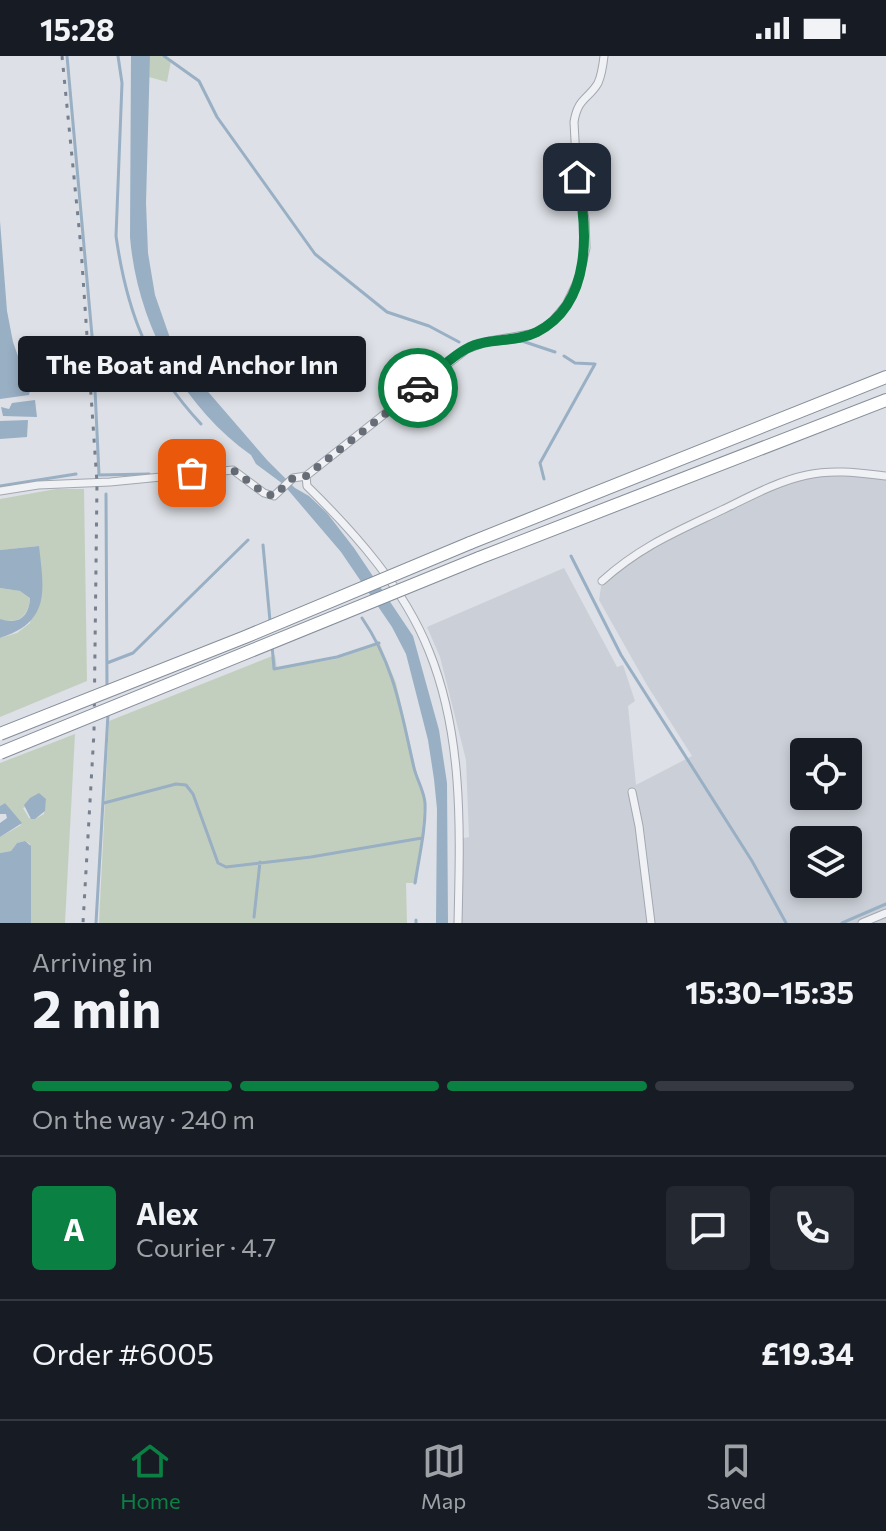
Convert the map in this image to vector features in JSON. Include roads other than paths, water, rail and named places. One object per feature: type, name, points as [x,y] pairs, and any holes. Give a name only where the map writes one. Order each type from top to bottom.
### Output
[{"type":"highway","points":[[0,734],[886,377]]},
{"type":"highway","points":[[0,753],[479,558],[886,400]]},
{"type":"street","points":[[0,491],[221,469],[233,470],[274,496],[293,478],[306,476],[467,349],[489,341],[535,333],[551,323],[566,305],[579,278],[586,248],[574,122],[583,98],[597,85],[604,56]]},
{"type":"street","points":[[602,581],[639,551],[669,534],[805,475],[852,471],[886,476]]},
{"type":"street","points":[[306,476],[307,486],[342,519],[410,612],[434,663],[456,768],[459,810],[458,923]]},
{"type":"street","points":[[632,792],[651,923]]},
{"type":"street","points":[[862,923],[882,915]]},
{"type":"water","points":[[131,56],[150,56],[146,203],[148,253],[155,295],[170,338],[191,372],[267,460],[295,488],[327,513],[413,636],[439,730],[447,783],[448,923],[436,923],[437,809],[434,779],[428,740],[406,654],[392,627],[341,552],[283,484],[256,464],[251,455],[226,435],[184,386],[167,359],[142,300],[130,237]]},
{"type":"water","points":[[0,221],[7,311],[13,342],[30,391],[29,395],[0,399]]},
{"type":"water","points":[[35,400],[37,417],[3,416],[1,407],[9,409],[12,403]]},
{"type":"water","points":[[28,420],[27,437],[0,439],[0,421]]},
{"type":"water","points":[[39,546],[42,590],[36,613],[17,631],[0,638],[0,619],[13,621],[22,618],[28,610],[30,598],[20,591],[0,588],[0,550]]},
{"type":"water","points":[[39,793],[46,799],[45,811],[31,819],[24,805]]},
{"type":"water","points":[[5,803],[22,823],[0,837],[0,823],[7,818],[6,814],[0,814],[0,806]]},
{"type":"water","points":[[25,841],[31,846],[31,923],[0,923],[0,853],[11,851],[17,843]]},
{"type":"waterway","points":[[67,56],[93,347],[99,475],[149,474]]},
{"type":"waterway","points":[[118,56],[122,83],[116,236],[126,290],[154,360],[201,424]]},
{"type":"waterway","points":[[164,56],[199,81],[217,117],[315,254],[387,312],[429,326],[459,342]]},
{"type":"waterway","points":[[493,344],[522,341],[555,352]]},
{"type":"waterway","points":[[544,479],[540,463],[595,364],[575,363],[564,356]]},
{"type":"waterway","points":[[0,486],[76,474]]},
{"type":"waterway","points":[[106,494],[107,687]]},
{"type":"waterway","points":[[107,663],[133,653],[248,540]]},
{"type":"waterway","points":[[263,545],[270,621]]},
{"type":"waterway","points":[[571,556],[621,655],[752,861],[786,923]]},
{"type":"waterway","points":[[362,618],[390,672],[424,799],[423,833],[415,883]]},
{"type":"waterway","points":[[272,645],[274,669],[337,657],[379,643]]},
{"type":"waterway","points":[[96,923],[108,714]]},
{"type":"waterway","points":[[104,803],[176,784],[186,785],[193,794],[218,863],[226,867],[311,857],[422,838]]},
{"type":"waterway","points":[[254,917],[260,862]]},
{"type":"waterway","points":[[842,923],[886,904]]},
{"type":"railway","points":[[62,56],[81,248],[97,483],[94,732],[83,923]]},
{"type":"place","name":"The Boat and Anchor Inn","points":[[192,473]]}]
